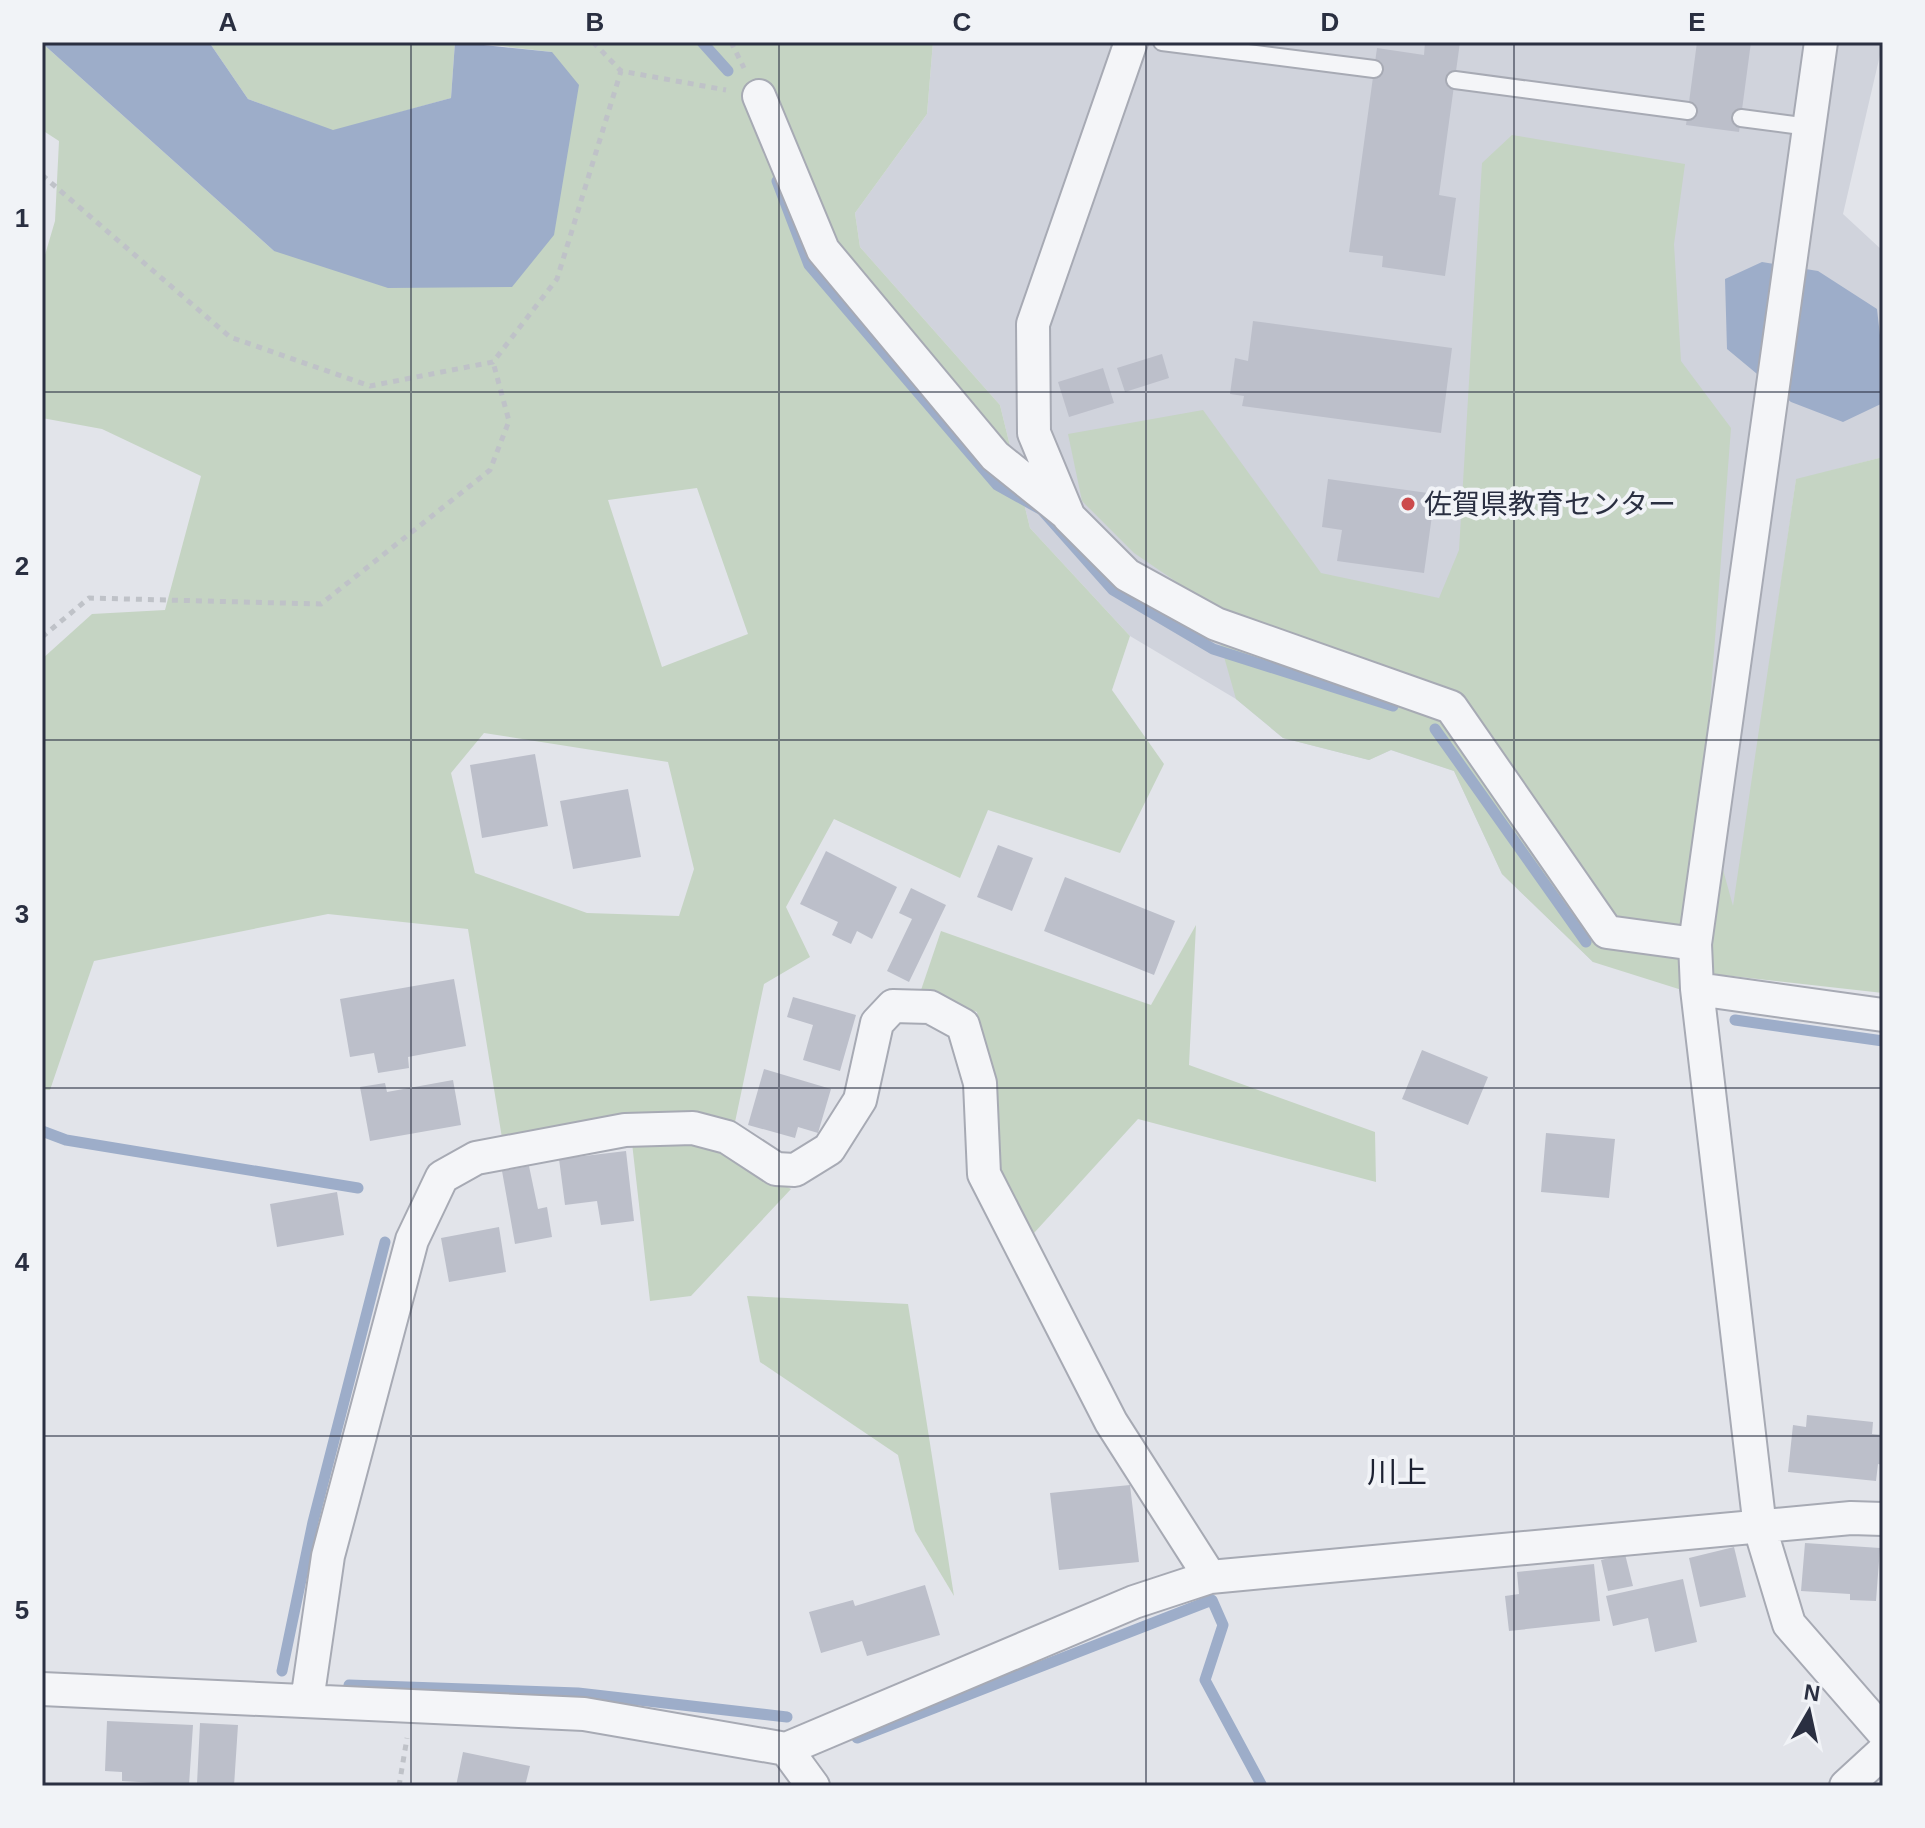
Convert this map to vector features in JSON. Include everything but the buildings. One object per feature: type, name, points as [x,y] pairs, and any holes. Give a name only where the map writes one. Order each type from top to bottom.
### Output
[{"type":"street","points":[[1069,517],[1034,433],[1033,324],[1131,42]]},
{"type":"street","points":[[1821,42],[1695,944],[1697,989],[1760,1528],[1789,1624],[1883,1732]]},
{"type":"street","points":[[759,96],[823,250],[995,456],[1069,517],[1127,575],[1216,624],[1451,707],[1607,932],[1695,944]]},
{"type":"street","points":[[1697,989],[1883,1015]]},
{"type":"street","points":[[307,1701],[328,1556],[412,1240],[442,1177],[476,1158],[625,1130],[693,1128],[727,1137],[776,1169],[795,1170],[829,1149],[860,1100],[877,1023],[893,1006],[930,1007],[963,1025],[980,1083],[984,1174],[1111,1422],[1210,1577]]},
{"type":"street","points":[[42,1689],[584,1714],[786,1749],[1134,1602],[1210,1577],[1851,1518],[1883,1519]]},
{"type":"street","points":[[786,1749],[813,1786]]},
{"type":"street","points":[[1846,1786],[1883,1752]]},
{"type":"lane","points":[[1162,42],[1374,69]]},
{"type":"lane","points":[[1455,80],[1688,111]]},
{"type":"lane","points":[[1741,118],[1809,127]]},
{"type":"path","points":[[593,42],[621,71],[759,96]]},
{"type":"path","points":[[731,42],[759,96]]},
{"type":"path","points":[[42,175],[230,337],[370,386],[493,362],[557,279],[621,71]]},
{"type":"path","points":[[42,637],[89,598],[321,604],[490,470],[509,421],[493,362]]},
{"type":"path","points":[[399,1786],[413,1706]]},
{"type":"shaded area","name":"佐賀県教育センター","points":[[933,42],[1883,42],[1843,214],[1883,251],[1883,457],[1796,480],[1734,908],[1593,962],[1502,874],[1454,771],[1391,750],[1369,760],[1283,738],[1236,699],[1130,636],[1030,528],[1000,405],[860,247],[855,213],[927,114]]},
{"type":"green space","points":[[209,42],[455,42],[451,98],[333,131],[248,99]]},
{"type":"green space","points":[[466,42],[933,42],[927,114],[855,213],[860,247],[1000,405],[1030,528],[1130,636],[1112,690],[1164,764],[1120,853],[988,810],[960,878],[834,819],[786,907],[810,957],[764,984],[734,1127],[502,1138],[468,929],[328,914],[94,961],[50,1090],[42,1090],[42,659],[92,614],[165,610],[201,476],[102,429],[42,418],[42,265],[55,221],[59,141],[42,130],[42,43],[274,251],[552,52]],"holes":[[[697,488],[748,634],[662,667],[608,500]],[[484,733],[668,762],[694,869],[679,916],[587,913],[475,873],[451,773]]]},
{"type":"green space","points":[[1512,135],[1685,164],[1674,244],[1681,361],[1731,428],[1703,797],[1733,906],[1796,479],[1883,457],[1883,993],[1723,975],[1685,991],[1593,962],[1502,874],[1454,771],[1391,750],[1369,760],[1283,738],[1236,699],[1209,604],[1134,553],[1082,501],[1068,434],[1203,410],[1321,573],[1439,598],[1459,550],[1482,163]]},
{"type":"green space","points":[[1196,925],[1189,1065],[1375,1132],[1376,1182],[1138,1119],[1034,1233],[993,1160],[977,1012],[920,993],[941,931],[1151,1005]]},
{"type":"green space","points":[[632,1143],[707,1143],[791,1189],[691,1296],[650,1301]]},
{"type":"green space","points":[[747,1296],[908,1304],[954,1596],[915,1531],[898,1455],[760,1362]]},
{"type":"water","points":[[209,42],[248,99],[333,130],[451,98],[455,42],[552,52],[579,85],[554,235],[512,287],[388,288],[274,251],[42,43]]},
{"type":"water","points":[[1762,262],[1818,271],[1877,309],[1883,362],[1883,403],[1843,422],[1791,402],[1727,349],[1725,279]]},
{"type":"waterway","points":[[702,42],[728,71]]},
{"type":"waterway","points":[[777,181],[809,265],[997,485],[1042,510],[1113,590],[1213,649],[1393,706]]},
{"type":"waterway","points":[[1435,729],[1586,942]]},
{"type":"waterway","points":[[1735,1020],[1883,1041]]},
{"type":"waterway","points":[[42,1131],[66,1140],[358,1188]]},
{"type":"waterway","points":[[282,1671],[313,1522],[385,1242]]},
{"type":"waterway","points":[[857,1738],[1212,1600],[1223,1625],[1205,1680],[1262,1786]]},
{"type":"waterway","points":[[349,1685],[578,1693],[787,1717]]},
{"type":"place","name":"佐賀県教育センター","points":[[1408,504]]},
{"type":"district","name":"川上","points":[[1397,1473]]}]
